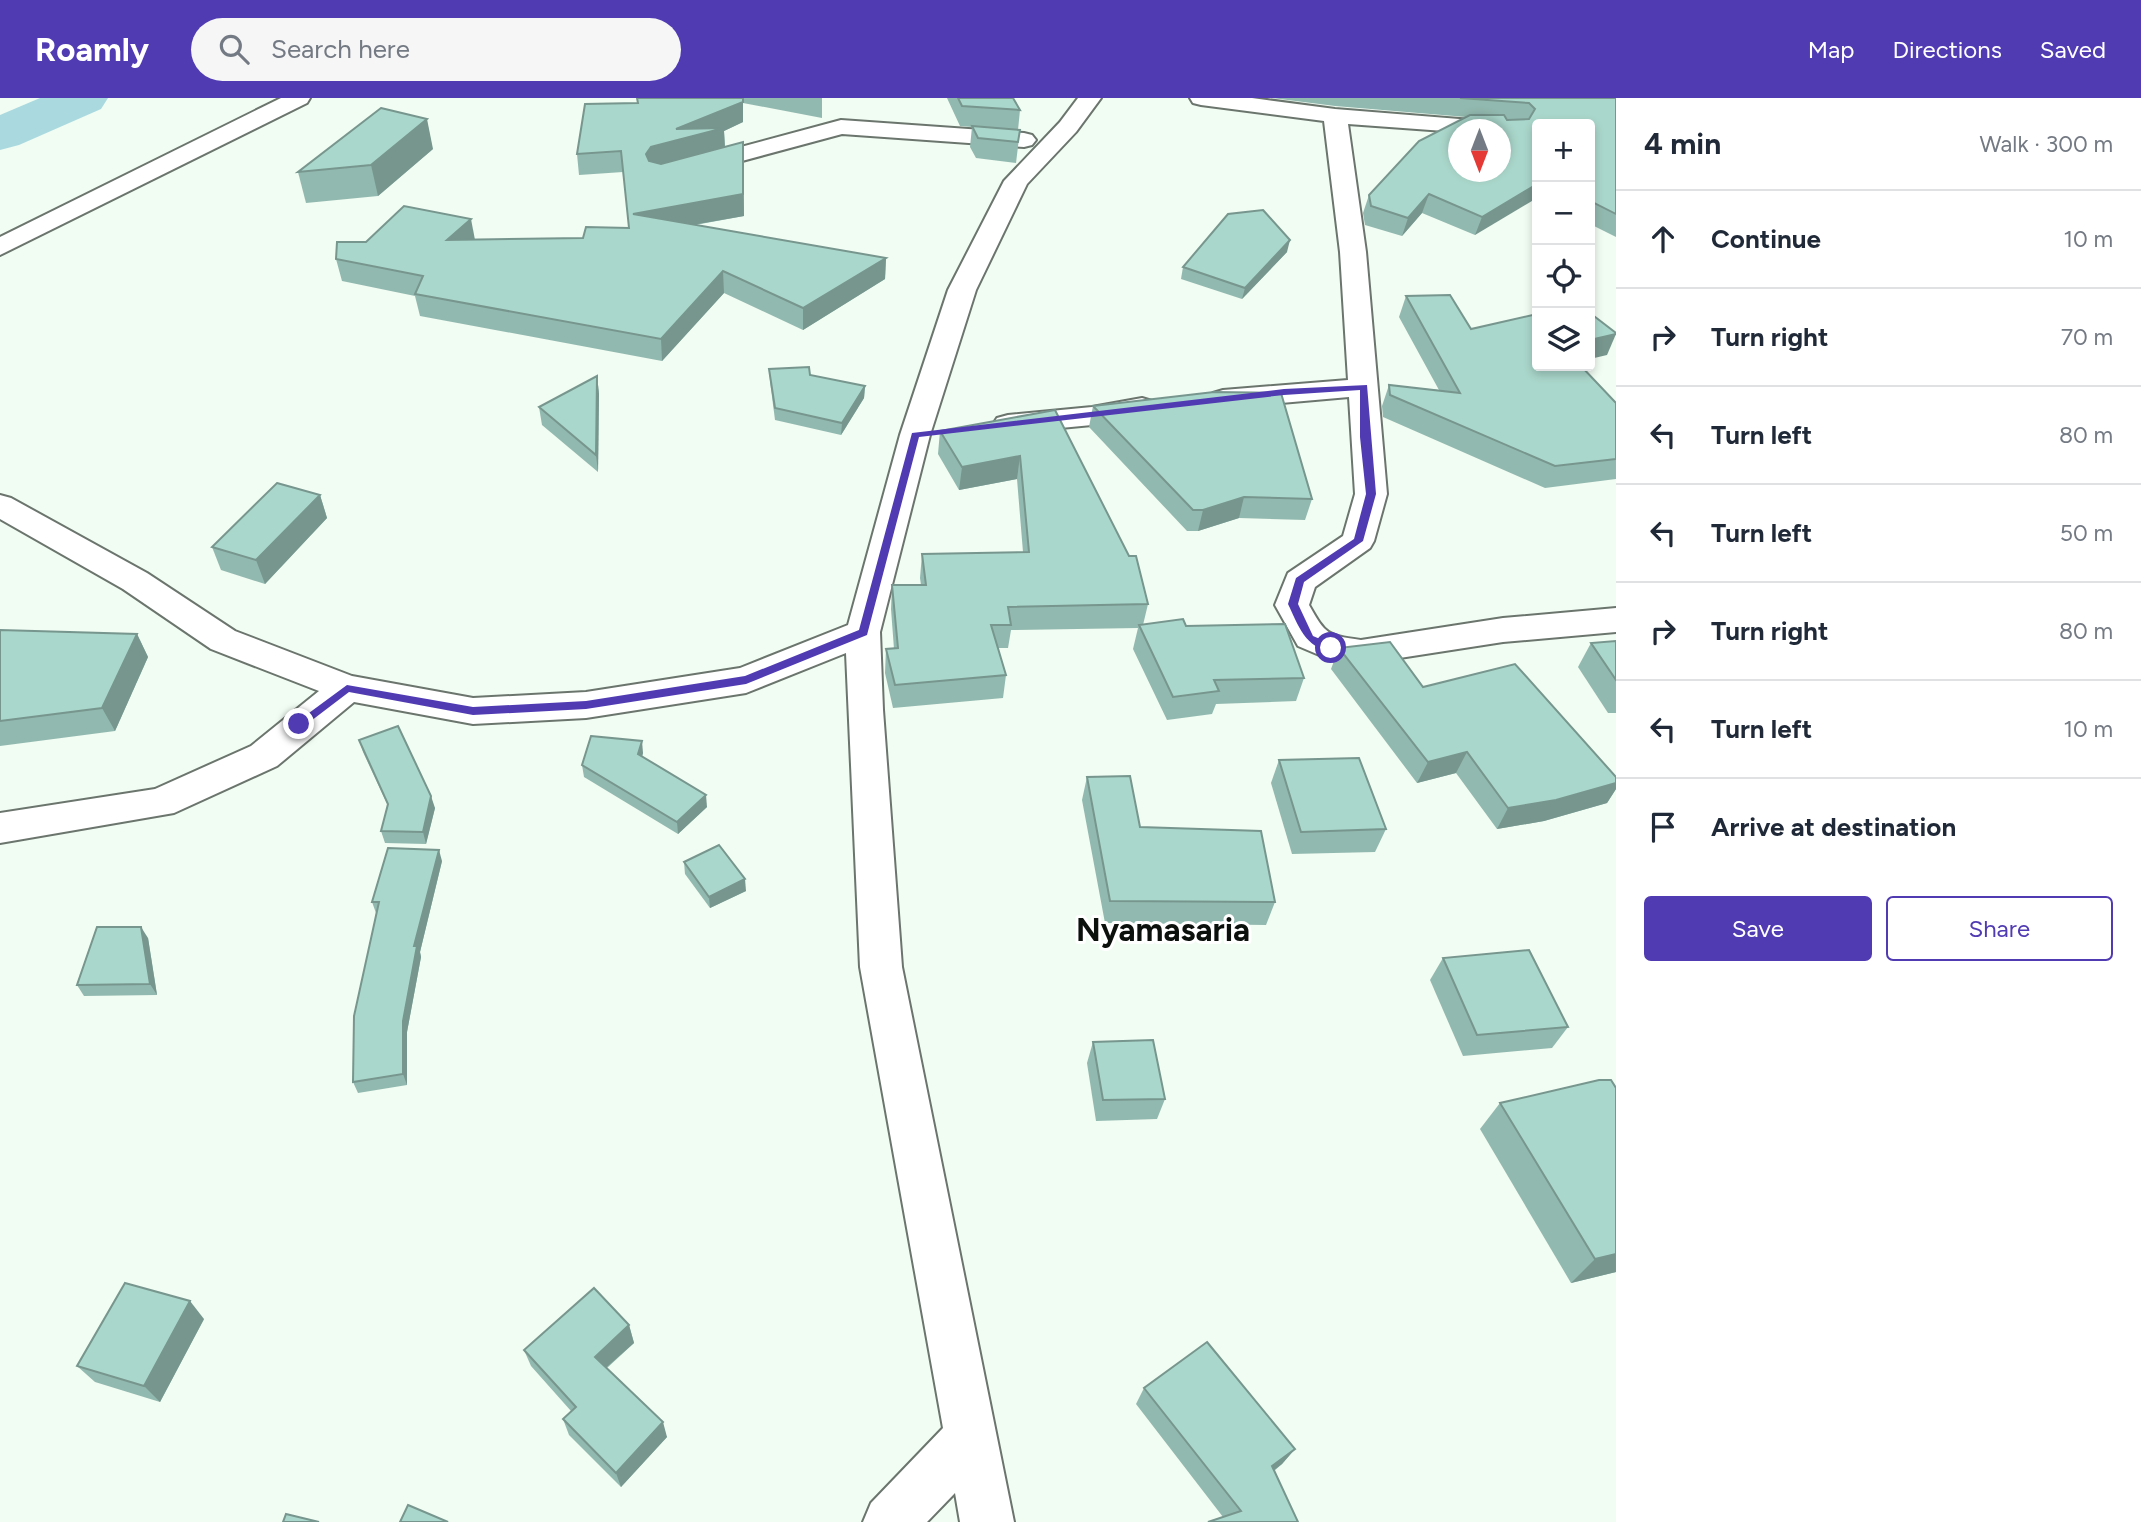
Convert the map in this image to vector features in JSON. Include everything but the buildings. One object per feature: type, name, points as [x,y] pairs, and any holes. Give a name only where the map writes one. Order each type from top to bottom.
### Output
[{"type":"street","points":[[0,247],[299,98]]},
{"type":"street","points":[[987,1522],[881,967],[865,709],[863,632],[928,433],[962,290],[1016,181],[1053,143],[1090,98]]},
{"type":"street","points":[[1201,98],[1335,116],[1514,129]]},
{"type":"street","points":[[1335,116],[1353,252],[1371,494],[1358,541],[1300,581],[1293,604],[1310,638],[1331,648],[1361,652],[1503,630],[1616,620]]},
{"type":"street","points":[[675,173],[841,127],[1053,143]]},
{"type":"street","points":[[977,428],[1092,416],[1179,403],[1364,387]]},
{"type":"street","points":[[0,505],[48,535],[135,581],[223,640],[347,688],[473,711],[586,705],[746,680],[863,632]]},
{"type":"street","points":[[0,828],[160,803],[209,783],[264,755],[347,688]]},
{"type":"street","points":[[890,1522],[971,1437]]},
{"type":"waterway","points":[[0,134],[83,98]]},
{"type":"district","name":"Nyamasaria","points":[[1163,930]]},
{"type":"route","points":[[299,724],[347,688],[473,711],[586,705],[746,680],[863,632],[915,435],[1284,392],[1364,387],[1365,437],[1371,494],[1358,541],[1300,581],[1293,604],[1310,638],[1331,648]]}]
